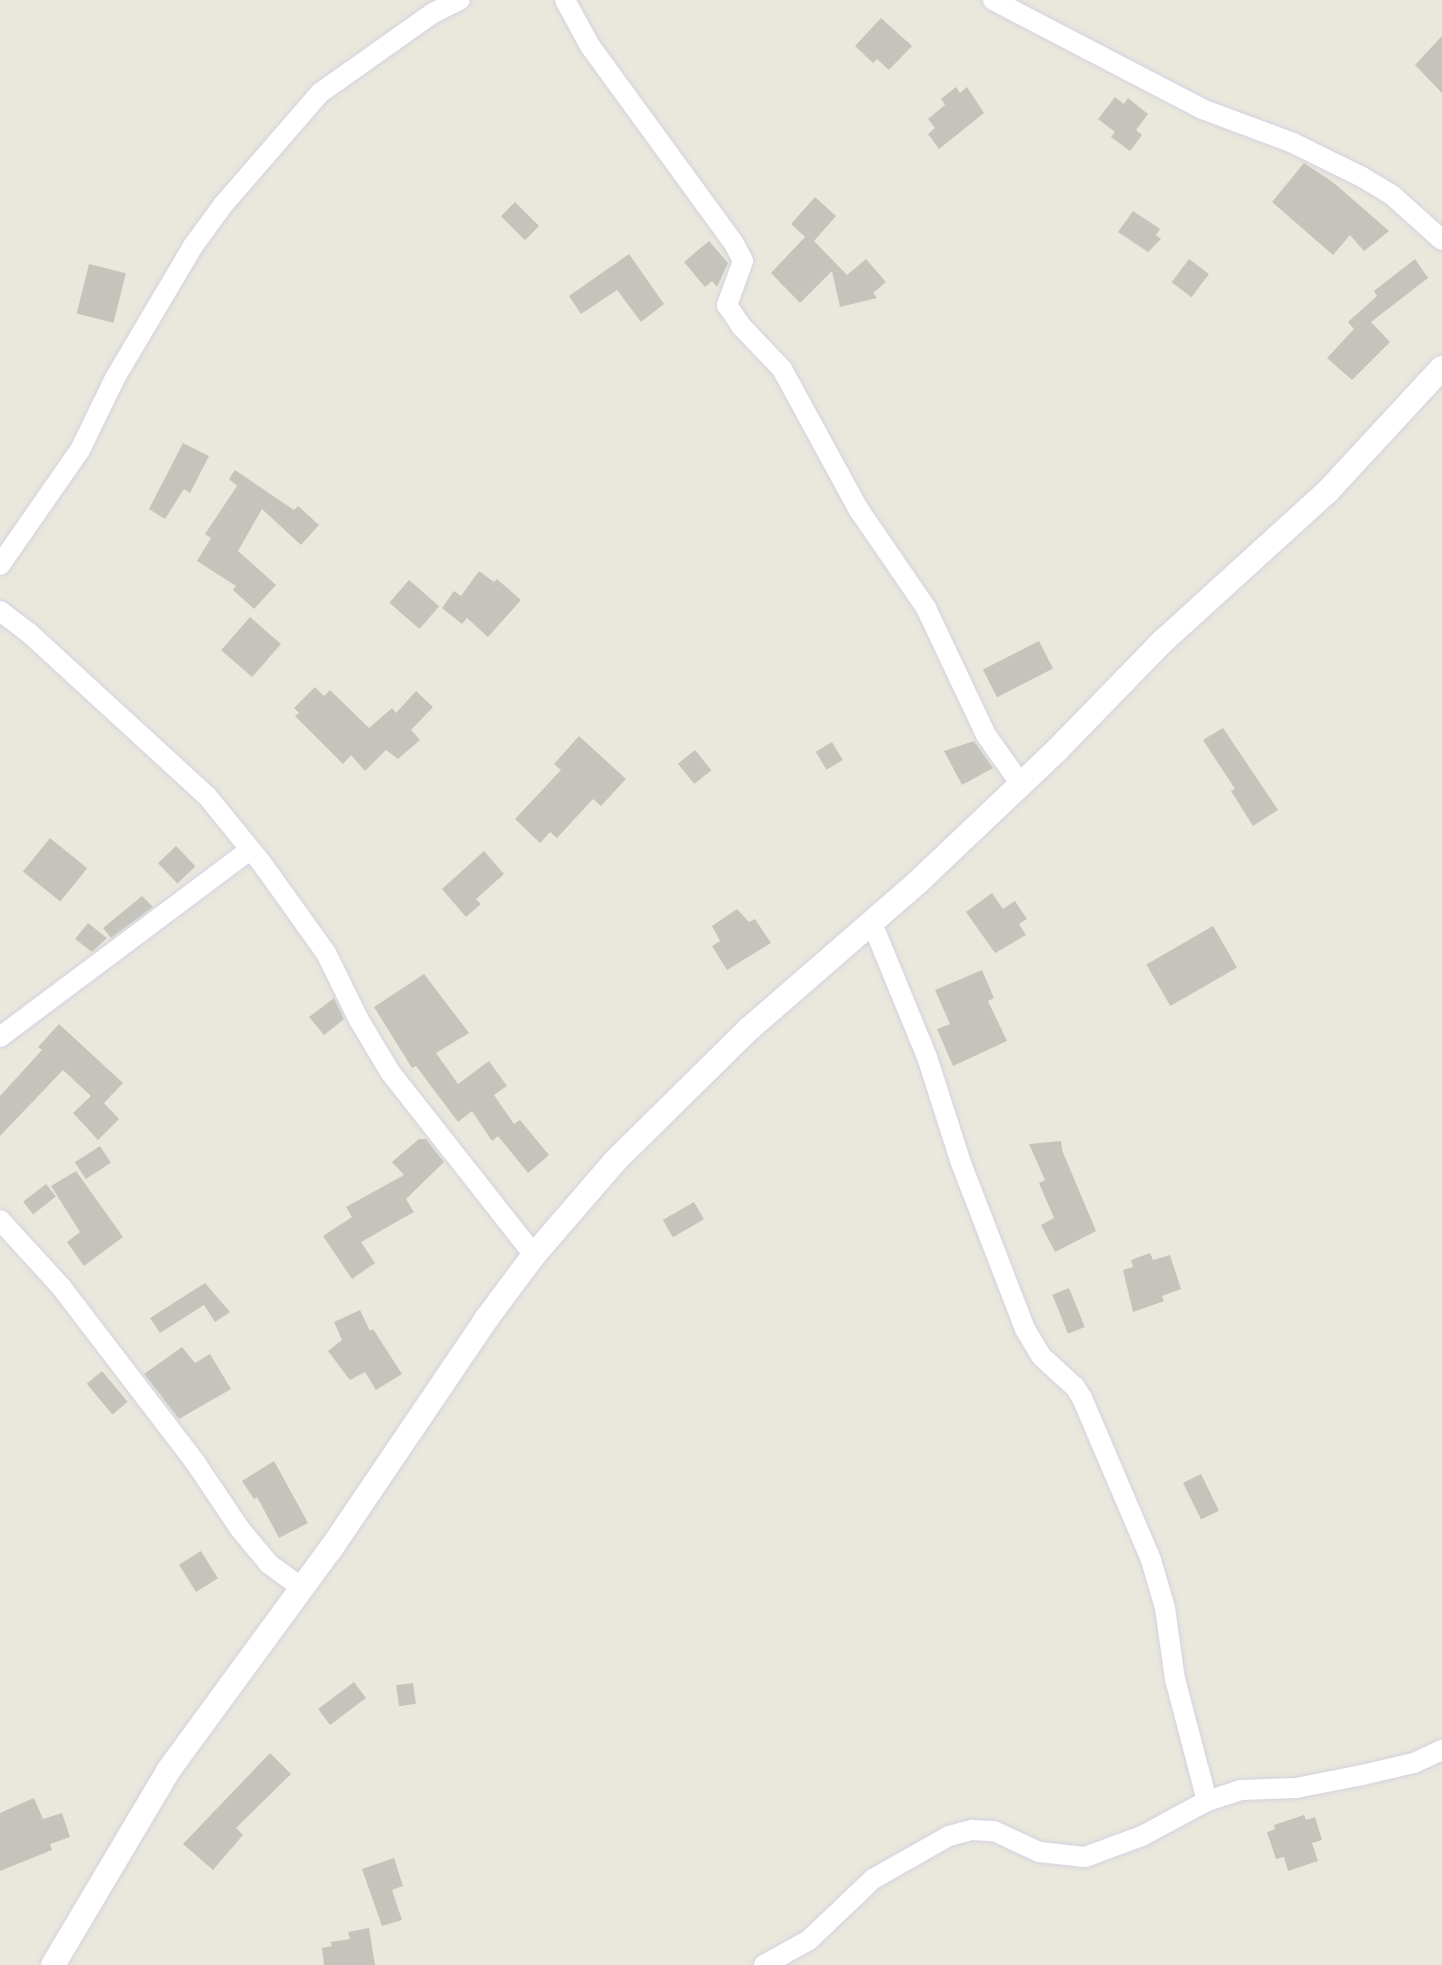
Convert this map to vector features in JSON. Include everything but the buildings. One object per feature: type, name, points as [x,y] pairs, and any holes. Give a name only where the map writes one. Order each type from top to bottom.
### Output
[{"type":"street","points":[[0,565],[80,450],[130,352],[193,246],[223,205],[320,93],[433,13],[460,0]]},
{"type":"street","points":[[565,0],[590,46],[733,242],[743,261],[727,305],[741,326],[782,369],[859,510],[926,608],[986,735],[1020,783]]},
{"type":"street","points":[[993,0],[1202,109],[1293,143],[1362,177],[1392,195],[1442,240]]},
{"type":"street","points":[[53,1965],[168,1771],[534,1255],[615,1161],[749,1029],[872,923],[1020,783],[1162,642],[1327,492],[1442,368]]},
{"type":"street","points":[[0,611],[29,633],[207,796],[326,953],[359,1020],[390,1072],[534,1255]]},
{"type":"street","points":[[0,1037],[250,850]]},
{"type":"street","points":[[872,923],[927,1057],[961,1163],[1025,1329],[1041,1356],[1075,1387],[1082,1398],[1151,1560],[1165,1608],[1175,1679],[1207,1801]]},
{"type":"street","points":[[0,1220],[62,1288],[195,1462],[250,1541],[269,1564],[301,1587]]},
{"type":"street","points":[[764,1965],[809,1940],[873,1879],[949,1836],[972,1830],[994,1831],[1039,1852],[1085,1857],[1142,1836],[1207,1801],[1241,1790],[1296,1788],[1362,1775],[1414,1763],[1442,1750]]}]
